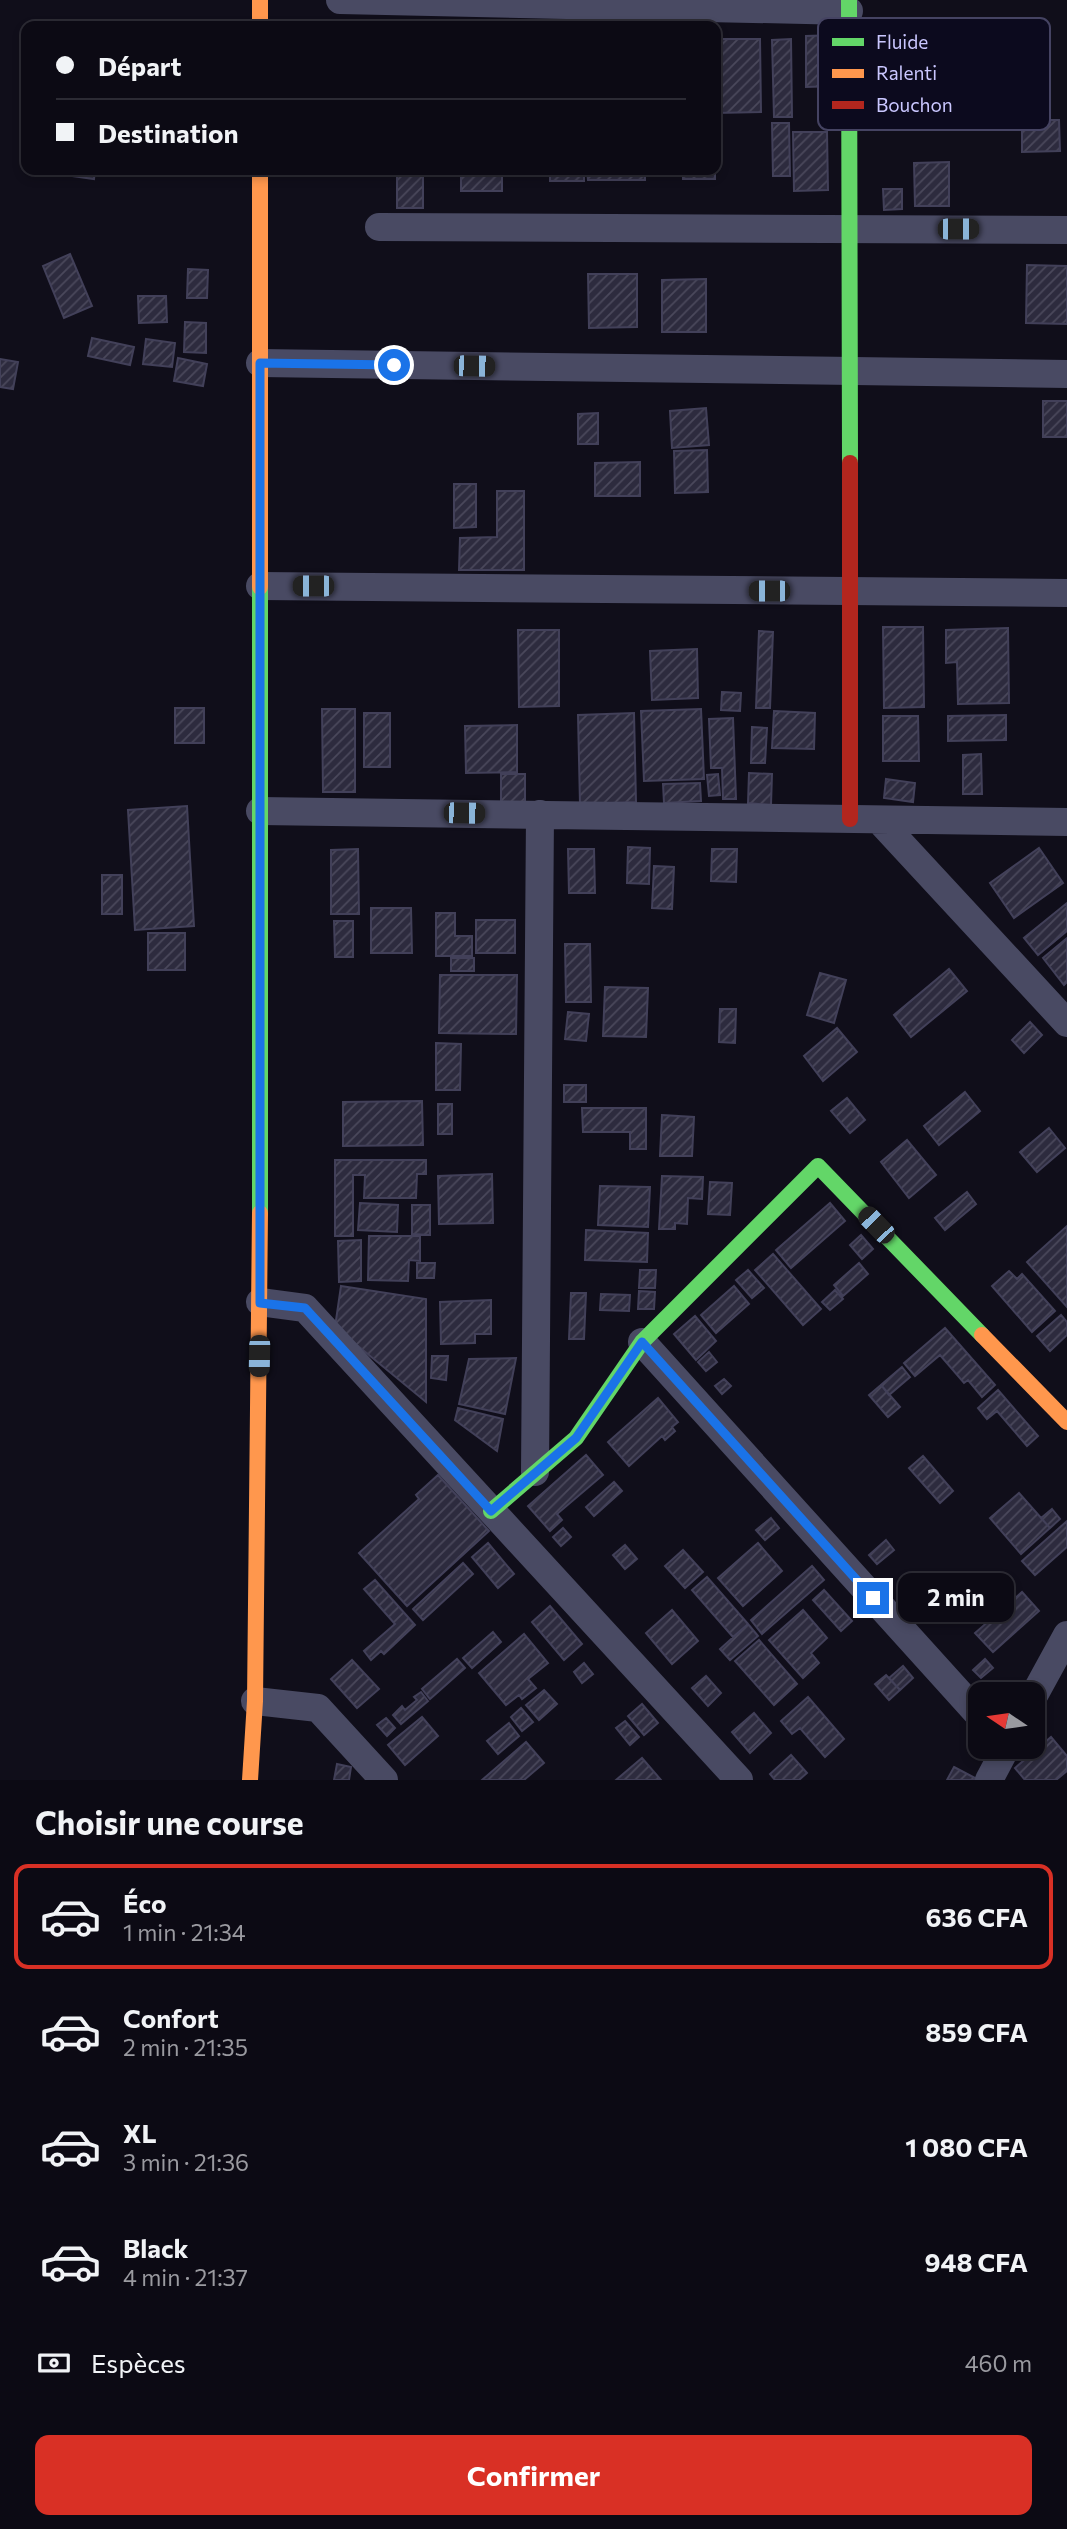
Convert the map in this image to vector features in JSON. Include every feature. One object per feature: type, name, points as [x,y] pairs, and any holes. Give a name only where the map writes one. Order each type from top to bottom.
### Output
[{"type":"street","points":[[260,0],[260,21]]},
{"type":"street","points":[[340,0],[849,5]]},
{"type":"street","points":[[849,130],[850,819]]},
{"type":"street","points":[[250,1780],[255,1701],[260,1303],[260,175]]},
{"type":"street","points":[[380,227],[1067,230]]},
{"type":"street","points":[[260,363],[1067,374]]},
{"type":"street","points":[[260,586],[1067,593]]},
{"type":"street","points":[[260,811],[1067,822]]},
{"type":"street","points":[[535,1472],[540,814]]},
{"type":"street","points":[[879,820],[1067,1023]]},
{"type":"street","points":[[491,1511],[576,1438],[642,1342],[818,1166],[1067,1422]]},
{"type":"street","points":[[260,1303],[305,1308],[739,1780]]},
{"type":"street","points":[[642,1342],[968,1703]]},
{"type":"street","points":[[1041,1682],[1067,1635]]},
{"type":"street","points":[[255,1701],[318,1708],[384,1780]]},
{"type":"street","points":[[989,1780],[1000,1759]]},
{"type":"building","points":[[806,36],[818,36],[818,87],[806,87]]},
{"type":"building","points":[[721,39],[760,39],[761,112],[721,113]]},
{"type":"building","points":[[791,39],[792,117],[774,117],[772,40]]},
{"type":"building","points":[[1050,120],[1059,120],[1060,151],[1022,152],[1022,130],[1050,130]]},
{"type":"building","points":[[772,123],[789,123],[790,176],[773,176]]},
{"type":"building","points":[[793,132],[827,132],[828,190],[794,191]]},
{"type":"building","points":[[949,162],[949,206],[915,206],[914,163]]},
{"type":"building","points":[[64,175],[94,175],[94,179]]},
{"type":"building","points":[[397,175],[423,175],[423,208],[397,208]]},
{"type":"building","points":[[461,175],[502,175],[502,191],[461,191]]},
{"type":"building","points":[[550,175],[584,175],[584,181],[550,181]]},
{"type":"building","points":[[588,175],[645,175],[645,180],[588,180]]},
{"type":"building","points":[[683,175],[715,175],[715,179],[683,179]]},
{"type":"building","points":[[883,189],[902,189],[902,209],[884,210]]},
{"type":"building","points":[[70,254],[92,306],[64,318],[43,266]]},
{"type":"building","points":[[1027,265],[1067,266],[1067,324],[1026,323]]},
{"type":"building","points":[[188,269],[208,270],[207,298],[187,298]]},
{"type":"building","points":[[588,274],[637,274],[637,327],[589,328]]},
{"type":"building","points":[[706,279],[706,332],[662,332],[662,280]]},
{"type":"building","points":[[138,296],[166,296],[167,322],[139,323]]},
{"type":"building","points":[[185,322],[206,323],[206,353],[184,352]]},
{"type":"building","points":[[92,338],[134,347],[130,365],[88,356]]},
{"type":"building","points":[[146,339],[175,343],[172,367],[143,364]]},
{"type":"building","points":[[178,358],[207,364],[203,386],[174,381]]},
{"type":"building","points":[[0,359],[18,362],[13,389],[0,387]]},
{"type":"building","points":[[1043,401],[1067,401],[1067,437],[1043,437]]},
{"type":"building","points":[[706,408],[709,445],[672,448],[670,411]]},
{"type":"building","points":[[598,413],[598,444],[578,444],[578,414]]},
{"type":"building","points":[[707,450],[708,492],[675,493],[674,451]]},
{"type":"building","points":[[640,462],[640,496],[595,496],[595,463]]},
{"type":"building","points":[[454,484],[476,484],[476,527],[454,528]]},
{"type":"building","points":[[497,491],[524,491],[524,570],[459,570],[460,538],[497,537]]},
{"type":"building","points":[[883,627],[923,627],[924,707],[884,708]]},
{"type":"building","points":[[1008,628],[1009,703],[958,704],[957,662],[946,663],[946,630]]},
{"type":"building","points":[[518,630],[559,630],[559,706],[519,707]]},
{"type":"building","points":[[759,631],[773,632],[770,708],[756,708]]},
{"type":"building","points":[[697,649],[698,698],[652,700],[650,651]]},
{"type":"building","points":[[722,692],[741,693],[740,711],[721,710]]},
{"type":"building","points":[[175,708],[204,708],[204,743],[175,743]]},
{"type":"building","points":[[322,709],[355,709],[355,792],[323,792]]},
{"type":"building","points":[[701,709],[704,779],[644,781],[641,711]]},
{"type":"building","points":[[774,711],[815,713],[814,749],[772,748]]},
{"type":"building","points":[[364,713],[390,713],[390,767],[364,767]]},
{"type":"building","points":[[634,713],[636,802],[580,804],[578,715]]},
{"type":"building","points":[[1006,715],[1006,740],[948,741],[948,716]]},
{"type":"building","points":[[883,716],[918,716],[919,761],[883,761]]},
{"type":"building","points":[[733,718],[736,799],[723,799],[722,768],[711,768],[709,719]]},
{"type":"building","points":[[517,725],[517,772],[466,773],[465,726]]},
{"type":"building","points":[[752,727],[767,728],[765,763],[751,763]]},
{"type":"building","points":[[981,754],[982,794],[963,794],[963,755]]},
{"type":"building","points":[[749,773],[772,774],[771,805],[748,803]]},
{"type":"building","points":[[501,774],[525,774],[525,802],[501,803]]},
{"type":"building","points":[[718,774],[720,795],[709,796],[707,775]]},
{"type":"building","points":[[886,779],[915,783],[913,802],[884,798]]},
{"type":"building","points":[[700,783],[701,801],[664,803],[663,784]]},
{"type":"building","points":[[187,806],[194,926],[135,930],[128,810]]},
{"type":"building","points":[[628,847],[650,848],[649,884],[627,883]]},
{"type":"building","points":[[1039,848],[1063,883],[1014,918],[990,883]]},
{"type":"building","points":[[358,849],[359,914],[331,914],[331,850]]},
{"type":"building","points":[[568,849],[594,849],[595,893],[569,893]]},
{"type":"building","points":[[712,849],[737,849],[736,882],[711,881]]},
{"type":"building","points":[[654,866],[674,867],[672,909],[652,908]]},
{"type":"building","points":[[102,875],[122,875],[122,914],[102,914]]},
{"type":"building","points":[[1067,903],[1067,931],[1038,955],[1024,938]]},
{"type":"building","points":[[371,908],[411,908],[412,953],[371,953]]},
{"type":"building","points":[[436,913],[455,913],[455,936],[472,936],[472,956],[436,956]]},
{"type":"building","points":[[476,920],[515,920],[515,953],[476,953]]},
{"type":"building","points":[[334,921],[353,921],[353,957],[335,957]]},
{"type":"building","points":[[148,933],[185,933],[185,970],[148,970]]},
{"type":"building","points":[[1067,938],[1067,982],[1064,985],[1043,958]]},
{"type":"building","points":[[565,944],[590,944],[591,1002],[566,1002]]},
{"type":"building","points":[[451,958],[474,958],[474,971],[451,971]]},
{"type":"building","points":[[949,969],[967,991],[911,1037],[894,1015]]},
{"type":"building","points":[[820,973],[846,980],[834,1023],[807,1015]]},
{"type":"building","points":[[440,975],[517,975],[516,1034],[439,1033]]},
{"type":"building","points":[[605,987],[648,988],[646,1037],[603,1036]]},
{"type":"building","points":[[720,1009],[736,1009],[735,1043],[719,1042]]},
{"type":"building","points":[[568,1012],[589,1014],[586,1041],[565,1039]]},
{"type":"building","points":[[1030,1022],[1042,1035],[1024,1053],[1012,1040]]},
{"type":"building","points":[[837,1028],[857,1052],[823,1081],[804,1056]]},
{"type":"building","points":[[436,1043],[461,1044],[460,1090],[436,1090]]},
{"type":"building","points":[[564,1085],[586,1085],[586,1102],[564,1102]]},
{"type":"building","points":[[965,1092],[980,1111],[939,1145],[924,1126]]},
{"type":"building","points":[[847,1098],[865,1120],[850,1133],[831,1111]]},
{"type":"building","points":[[422,1101],[423,1145],[343,1146],[343,1102]]},
{"type":"building","points":[[438,1104],[452,1104],[452,1134],[438,1134]]},
{"type":"building","points":[[582,1108],[646,1108],[646,1149],[630,1149],[630,1132],[583,1132]]},
{"type":"building","points":[[662,1115],[694,1117],[692,1156],[660,1156]]},
{"type":"building","points":[[1049,1128],[1065,1148],[1037,1172],[1020,1152]]},
{"type":"building","points":[[907,1140],[936,1175],[909,1198],[881,1162]]},
{"type":"building","points":[[335,1160],[426,1160],[426,1174],[417,1174],[416,1198],[364,1198],[365,1175],[353,1175],[353,1236],[335,1236]]},
{"type":"building","points":[[492,1174],[493,1223],[439,1224],[438,1176]]},
{"type":"building","points":[[662,1176],[703,1177],[702,1199],[688,1198],[687,1224],[675,1223],[675,1229],[659,1229]]},
{"type":"building","points":[[710,1182],[732,1183],[730,1215],[708,1214]]},
{"type":"building","points":[[600,1186],[650,1187],[648,1227],[598,1225]]},
{"type":"building","points":[[967,1192],[976,1204],[945,1230],[935,1218]]},
{"type":"building","points":[[360,1203],[398,1205],[397,1232],[358,1230]]},
{"type":"building","points":[[830,1203],[845,1221],[791,1268],[776,1250]]},
{"type":"building","points":[[412,1205],[430,1205],[430,1235],[412,1234]]},
{"type":"building","points":[[1067,1226],[1067,1307],[1027,1262]]},
{"type":"building","points":[[586,1230],[648,1233],[647,1262],[585,1260]]},
{"type":"building","points":[[861,1235],[873,1249],[862,1259],[850,1245]]},
{"type":"building","points":[[369,1236],[420,1236],[420,1261],[409,1260],[408,1281],[368,1280]]},
{"type":"building","points":[[361,1240],[361,1281],[339,1282],[338,1241]]},
{"type":"building","points":[[773,1254],[821,1309],[803,1325],[755,1270]]},
{"type":"building","points":[[417,1263],[435,1263],[434,1278],[417,1278]]},
{"type":"building","points":[[859,1263],[868,1274],[843,1296],[834,1285]]},
{"type":"building","points":[[640,1270],[656,1270],[655,1288],[639,1288]]},
{"type":"building","points":[[748,1270],[764,1288],[752,1298],[736,1280]]},
{"type":"building","points":[[1009,1271],[1017,1279],[1022,1274],[1055,1311],[1032,1332],[992,1286]]},
{"type":"building","points":[[341,1286],[426,1299],[426,1402],[335,1327]]},
{"type":"building","points":[[734,1286],[749,1304],[716,1333],[701,1315]]},
{"type":"building","points":[[835,1290],[843,1299],[830,1310],[822,1302]]},
{"type":"building","points":[[639,1291],[655,1292],[654,1309],[638,1309]]},
{"type":"building","points":[[571,1293],[586,1293],[584,1339],[569,1339]]},
{"type":"building","points":[[601,1294],[630,1295],[629,1311],[600,1310]]},
{"type":"building","points":[[491,1300],[491,1334],[475,1334],[475,1343],[441,1344],[440,1302]]},
{"type":"building","points":[[1061,1315],[1067,1322],[1067,1335],[1050,1351],[1037,1336]]},
{"type":"building","points":[[695,1316],[716,1341],[696,1360],[674,1334]]},
{"type":"building","points":[[945,1328],[995,1385],[982,1397],[968,1380],[964,1383],[940,1355],[915,1376],[904,1363]]},
{"type":"building","points":[[709,1352],[717,1362],[706,1371],[698,1362]]},
{"type":"building","points":[[432,1356],[448,1356],[446,1380],[431,1378]]},
{"type":"building","points":[[516,1358],[505,1414],[459,1404],[469,1359]]},
{"type":"building","points":[[902,1367],[910,1377],[889,1395],[881,1385]]},
{"type":"building","points":[[724,1379],[731,1386],[722,1394],[715,1386]]},
{"type":"building","points":[[881,1385],[900,1407],[888,1417],[869,1395]]},
{"type":"building","points":[[998,1390],[1038,1436],[1027,1446],[997,1411],[987,1419],[978,1408]]},
{"type":"building","points":[[658,1398],[678,1422],[672,1427],[675,1431],[665,1440],[662,1436],[629,1466],[608,1442]]},
{"type":"building","points":[[458,1408],[503,1419],[497,1451],[455,1420]]},
{"type":"building","points":[[586,1455],[603,1475],[557,1514],[562,1520],[550,1531],[528,1506]]},
{"type":"building","points":[[923,1456],[953,1491],[940,1503],[909,1468]]},
{"type":"building","points":[[438,1475],[489,1531],[407,1606],[359,1553],[419,1499],[416,1495]]},
{"type":"building","points":[[614,1482],[622,1491],[594,1516],[586,1507]]},
{"type":"building","points":[[1019,1493],[1050,1528],[1021,1554],[990,1518]]},
{"type":"building","points":[[1052,1509],[1060,1519],[1050,1528],[1041,1518]]},
{"type":"building","points":[[771,1518],[779,1528],[765,1540],[756,1530]]},
{"type":"building","points":[[1067,1521],[1067,1547],[1035,1575],[1022,1561]]},
{"type":"building","points":[[563,1528],[571,1537],[561,1546],[553,1537]]},
{"type":"building","points":[[886,1540],[894,1550],[877,1564],[869,1555]]},
{"type":"building","points":[[488,1543],[514,1574],[498,1588],[472,1557]]},
{"type":"building","points":[[758,1543],[782,1571],[743,1606],[718,1578]]},
{"type":"building","points":[[625,1545],[637,1559],[625,1569],[613,1555]]},
{"type":"building","points":[[683,1550],[703,1572],[685,1588],[665,1566]]},
{"type":"building","points":[[463,1563],[473,1574],[423,1620],[413,1609]]},
{"type":"building","points":[[812,1566],[824,1580],[762,1634],[751,1620]]},
{"type":"building","points":[[707,1577],[748,1624],[733,1637],[692,1590]]},
{"type":"building","points":[[375,1580],[415,1625],[384,1654],[381,1651],[371,1660],[364,1651],[395,1624],[364,1589]]},
{"type":"building","points":[[824,1590],[852,1621],[841,1631],[813,1600]]},
{"type":"building","points":[[1022,1592],[1039,1611],[993,1652],[975,1633]]},
{"type":"building","points":[[550,1606],[582,1644],[564,1660],[532,1622]]},
{"type":"building","points":[[672,1610],[698,1641],[672,1664],[646,1633]]},
{"type":"building","points":[[803,1610],[827,1638],[811,1653],[819,1663],[803,1678],[769,1640]]},
{"type":"building","points":[[748,1624],[758,1636],[730,1660],[720,1649]]},
{"type":"building","points":[[493,1632],[501,1642],[472,1668],[463,1658]]},
{"type":"building","points":[[524,1634],[548,1663],[528,1679],[536,1688],[522,1699],[519,1695],[506,1705],[479,1673]]},
{"type":"building","points":[[759,1640],[797,1684],[774,1705],[735,1661]]},
{"type":"building","points":[[457,1659],[465,1668],[430,1699],[422,1689]]},
{"type":"building","points":[[985,1659],[993,1668],[981,1678],[973,1670]]},
{"type":"building","points":[[352,1660],[379,1689],[357,1708],[331,1679]]},
{"type":"building","points":[[584,1663],[593,1674],[582,1683],[574,1672]]},
{"type":"building","points":[[903,1666],[913,1678],[900,1690],[889,1678]]},
{"type":"building","points":[[886,1675],[900,1690],[889,1700],[875,1684]]},
{"type":"building","points":[[706,1676],[721,1693],[708,1706],[692,1688]]},
{"type":"building","points":[[544,1690],[557,1704],[539,1720],[526,1705]]},
{"type":"building","points":[[421,1692],[428,1701],[401,1724],[393,1715],[402,1706],[405,1710],[417,1700],[414,1697]]},
{"type":"building","points":[[808,1697],[844,1739],[825,1757],[800,1728],[792,1734],[781,1721]]},
{"type":"building","points":[[642,1704],[658,1723],[644,1735],[628,1716]]},
{"type":"building","points":[[521,1708],[533,1722],[522,1731],[511,1717]]},
{"type":"building","points":[[754,1713],[771,1733],[750,1753],[732,1732]]},
{"type":"building","points":[[422,1717],[438,1736],[405,1765],[388,1745]]},
{"type":"building","points":[[386,1718],[395,1728],[387,1736],[377,1725]]},
{"type":"building","points":[[625,1721],[639,1737],[630,1745],[616,1728]]},
{"type":"building","points":[[509,1723],[519,1736],[498,1754],[487,1741]]},
{"type":"building","points":[[1051,1737],[1067,1756],[1067,1771],[1056,1780],[1025,1780],[1015,1768],[1025,1759],[1045,1759],[1045,1742]]},
{"type":"building","points":[[526,1742],[544,1763],[524,1780],[482,1780]]},
{"type":"building","points":[[791,1755],[807,1773],[799,1780],[775,1780],[770,1774]]},
{"type":"building","points":[[642,1758],[661,1780],[616,1780]]},
{"type":"building","points":[[337,1764],[351,1767],[349,1780],[334,1780]]},
{"type":"building","points":[[954,1767],[977,1779],[947,1780]]},
{"type":"traffic: fast","points":[[849,0],[849,18]]},
{"type":"traffic: fast","points":[[849,130],[850,463]]},
{"type":"traffic: fast","points":[[260,587],[260,1213]]},
{"type":"traffic: fast","points":[[491,1511],[576,1438],[642,1342],[818,1166],[982,1335]]},
{"type":"traffic: slow","points":[[260,0],[260,21]]},
{"type":"traffic: slow","points":[[260,175],[260,587]]},
{"type":"traffic: slow","points":[[250,1780],[255,1701],[260,1213]]},
{"type":"traffic: slow","points":[[982,1335],[1067,1422]]},
{"type":"traffic: jam","points":[[850,463],[850,819]]},
{"type":"route","points":[[394,365],[260,363],[260,1303],[305,1308],[491,1511],[576,1438],[642,1342],[873,1598]]}]
